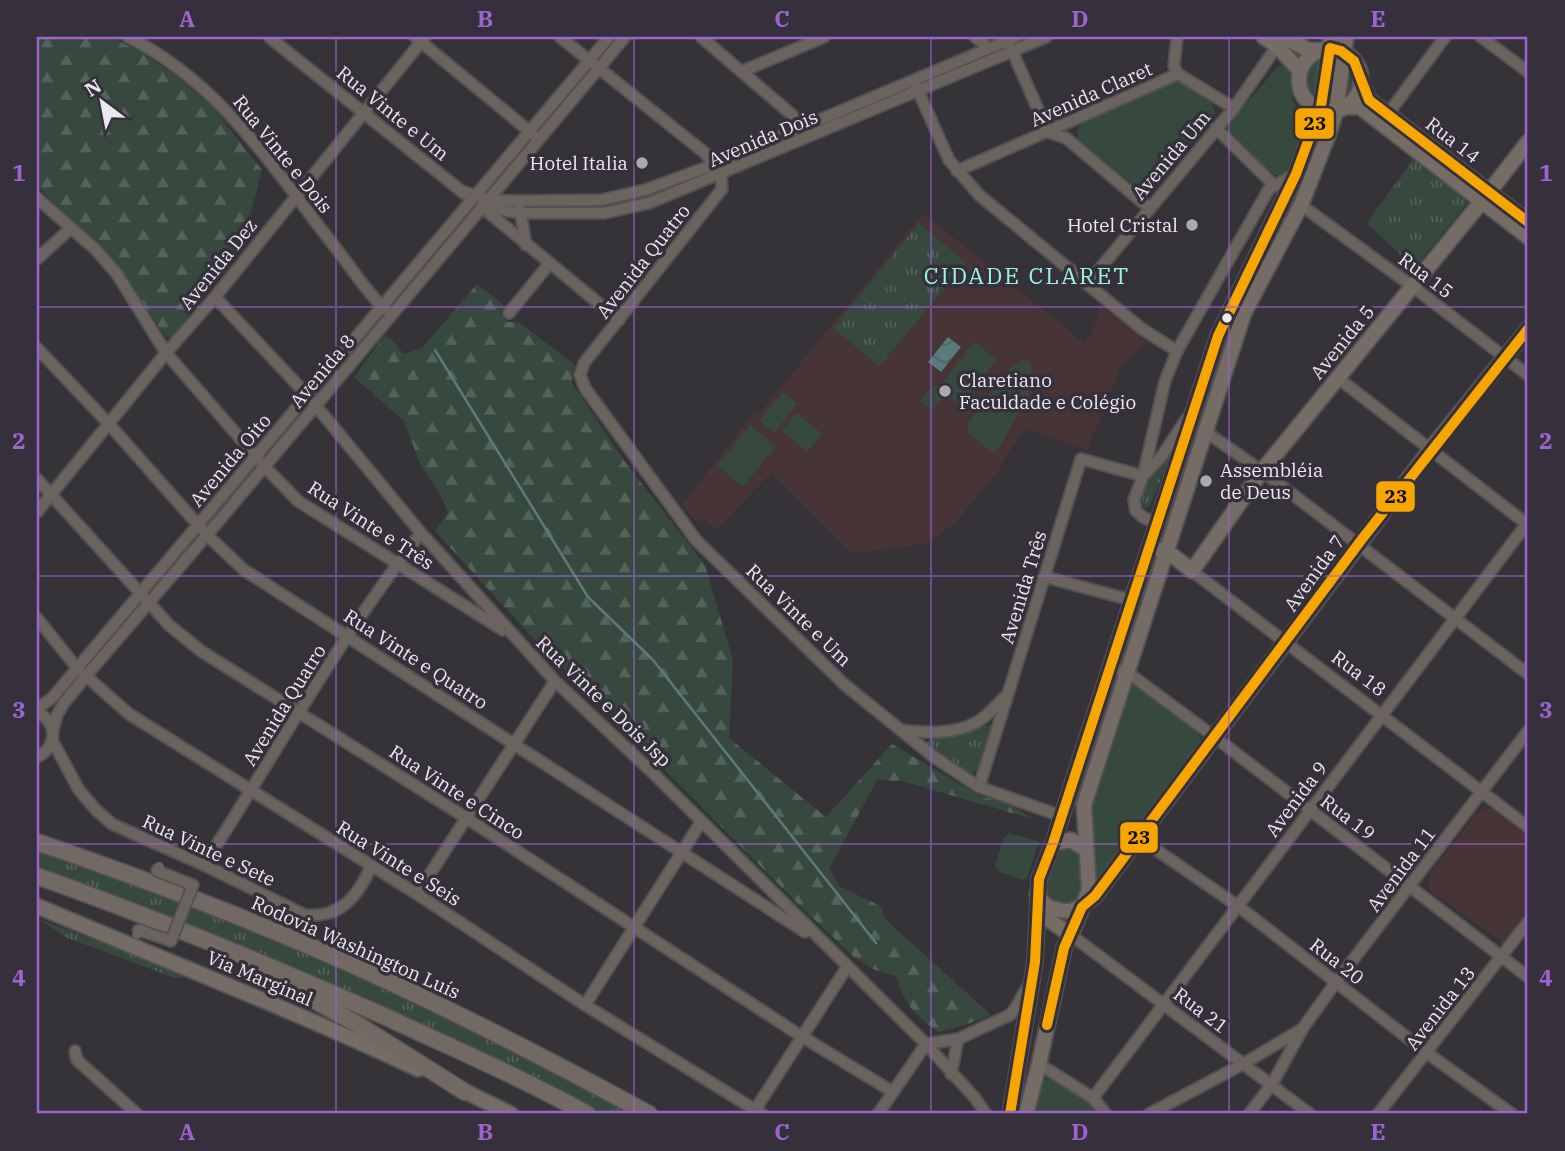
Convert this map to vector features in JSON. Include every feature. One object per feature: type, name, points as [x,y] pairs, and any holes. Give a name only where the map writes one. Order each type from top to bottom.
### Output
[{"type":"highway","name":"Rodovia Washington Luís","points":[[37,842],[119,870],[342,960],[514,1043],[649,1114]]},
{"type":"highway","points":[[37,876],[202,939],[320,988],[456,1049],[586,1114]]},
{"type":"highway","points":[[202,939],[357,1024],[465,1092]]},
{"type":"main road","points":[[1264,37],[1308,50],[1334,44]]},
{"type":"main road","points":[[1281,42],[1300,71]]},
{"type":"main road","points":[[1320,109],[1312,106],[1303,96],[1299,82],[1300,71],[1309,56],[1334,44]]},
{"type":"main road","points":[[1026,1114],[1040,1064],[1063,947],[1071,935],[1089,890],[1084,805],[1244,313],[1301,205],[1341,109],[1334,44]]},
{"type":"main road","points":[[1010,1114],[1032,982],[1039,879],[1218,335],[1296,174],[1320,109],[1334,44]]},
{"type":"main road","name":"Rua 14","points":[[1334,44],[1358,64],[1361,82],[1369,100],[1486,197],[1528,237]]},
{"type":"main road","points":[[1341,109],[1357,97],[1361,82]]},
{"type":"main road","name":"Rua 14","points":[[1320,109],[1360,107],[1486,197],[1528,222]]},
{"type":"main road","name":"Avenida 5","points":[[1192,571],[1262,471],[1528,142]]},
{"type":"main road","name":"Avenida 7","points":[[1082,907],[1095,896],[1430,450],[1528,330]]},
{"type":"main road","points":[[1147,551],[1167,551]]},
{"type":"main road","name":"Rua 18","points":[[1167,551],[1192,571]]},
{"type":"main road","points":[[1121,632],[1128,642],[1138,640]]},
{"type":"main road","points":[[1101,693],[1113,692],[1119,697]]},
{"type":"main road","points":[[1061,816],[1079,829],[1085,849]]},
{"type":"main road","points":[[1053,843],[1071,840],[1085,849]]},
{"type":"main road","points":[[1037,894],[1046,906],[1058,911],[1070,912],[1082,907]]},
{"type":"main road","points":[[1037,894],[1049,920],[1071,935]]},
{"type":"main road","name":"Via Marginal","points":[[37,906],[341,1033],[511,1114]]},
{"type":"street","name":"Rua Vinte e Dois","points":[[128,37],[153,49],[218,101],[252,139],[382,307],[391,315]]},
{"type":"street","name":"Rua Vinte e Um","points":[[269,37],[461,191],[485,204]]},
{"type":"street","points":[[560,37],[705,153],[721,174]]},
{"type":"street","name":"Avenida Oito","points":[[37,710],[82,672],[140,594],[609,37]]},
{"type":"street","name":"Avenida 8","points":[[37,757],[47,750],[57,715],[82,672],[149,604],[625,37]]},
{"type":"street","points":[[701,37],[805,126],[807,138]]},
{"type":"street","points":[[743,71],[824,37]]},
{"type":"street","points":[[975,37],[989,48]]},
{"type":"street","name":"Avenida Dois","points":[[485,204],[520,213],[604,213],[649,203],[807,138],[820,126],[1046,37]]},
{"type":"street","points":[[1177,37],[1174,66],[1178,74]]},
{"type":"street","points":[[1388,114],[1445,37]]},
{"type":"street","points":[[1481,37],[1528,72]]},
{"type":"street","name":"Avenida Dez","points":[[37,512],[215,297],[420,38]]},
{"type":"street","points":[[420,38],[539,139]]},
{"type":"street","points":[[1012,39],[1013,52],[1048,132],[1066,138],[1149,208]]},
{"type":"street","name":"Avenida Dois","points":[[916,86],[1012,39]]},
{"type":"street","name":"Avenida Um","points":[[1087,284],[1234,108],[1281,42]]},
{"type":"street","name":"Avenida Claret","points":[[957,171],[1178,74],[1234,108]]},
{"type":"street","points":[[916,86],[948,160],[979,195],[1142,329],[1177,351]]},
{"type":"street","name":"Avenida Dois","points":[[485,204],[601,200],[645,190],[805,126],[820,126]]},
{"type":"street","points":[[1216,128],[1275,186]]},
{"type":"street","name":"Avenida Quatro","points":[[582,366],[722,189],[721,174]]},
{"type":"street","points":[[1157,522],[1144,518],[1136,511],[1133,500],[1143,475],[1165,381],[1177,351],[1269,189],[1296,174]]},
{"type":"street","name":"Rua Vinte e Três","points":[[37,198],[95,249],[117,274],[166,353],[265,467],[298,500],[515,637]]},
{"type":"street","points":[[517,201],[526,244]]},
{"type":"street","points":[[485,204],[526,244],[619,320]]},
{"type":"street","name":"Rua 15","points":[[1301,205],[1528,375]]},
{"type":"street","points":[[37,259],[70,229]]},
{"type":"street","points":[[509,313],[550,263]]},
{"type":"street","points":[[412,271],[422,278]]},
{"type":"street","name":"Rua Vinte e Dois Jsp","points":[[215,297],[307,395],[421,533],[555,681],[653,774],[926,1045],[975,1098],[986,1114]]},
{"type":"street","name":"Rua Vinte e Quatro","points":[[37,348],[207,535],[244,570],[823,943]]},
{"type":"street","name":"Rua Vinte e Um","points":[[582,366],[580,375],[585,388],[696,539],[845,685],[934,757],[979,787],[1061,816]]},
{"type":"street","points":[[1338,378],[1528,523]]},
{"type":"street","points":[[1143,475],[1178,434],[1196,401]]},
{"type":"street","points":[[1206,432],[1262,471],[1528,674]]},
{"type":"street","name":"Avenida Três","points":[[979,787],[1081,459],[1143,475]]},
{"type":"street","name":"Rua Vinte e Cinco","points":[[37,480],[169,625],[201,651],[468,819],[801,1036],[893,1092]]},
{"type":"street","name":"Avenida 9","points":[[1093,1098],[1454,617],[1528,523]]},
{"type":"street","name":"Avenida Quatro","points":[[204,865],[348,637],[421,533]]},
{"type":"street","name":"Rua 18","points":[[1192,571],[1528,827]]},
{"type":"street","points":[[1045,577],[1131,600]]},
{"type":"street","name":"Rua Vinte e Seis","points":[[37,618],[82,672],[129,714],[417,894],[585,1005],[759,1112]]},
{"type":"street","name":"Rua 19","points":[[1110,667],[1127,672],[1216,737],[1528,977]]},
{"type":"street","points":[[417,894],[555,681]]},
{"type":"street","points":[[900,730],[927,733],[957,730],[978,722],[1008,694]]},
{"type":"street","name":"Rua Vinte e Sete","points":[[37,710],[48,719],[52,735],[79,790],[104,818],[305,915],[320,916],[339,910],[361,888],[371,867]]},
{"type":"street","name":"Avenida 11","points":[[1249,1114],[1272,1084],[1303,1028],[1336,982],[1528,731]]},
{"type":"street","points":[[585,1005],[701,822]]},
{"type":"street","name":"Rua 20","points":[[1139,838],[1238,906],[1427,1053],[1512,1114]]},
{"type":"street","points":[[137,934],[139,930],[171,941],[193,884],[157,872],[159,867]]},
{"type":"street","name":"Avenida 13","points":[[1378,1114],[1528,922]]},
{"type":"street","name":"Rua 21","points":[[1071,935],[1310,1114]]},
{"type":"street","points":[[759,1112],[801,1036],[847,967]]},
{"type":"street","points":[[878,1114],[926,1045],[958,1040],[1010,1015],[1023,991],[1032,982]]},
{"type":"street","name":"Avenida 11","points":[[1149,1114],[1243,1064],[1303,1028]]},
{"type":"street","points":[[951,1074],[958,1040]]},
{"type":"street","points":[[75,1051],[77,1060],[137,1114]]},
{"type":"street","points":[[1040,1064],[1093,1098],[1106,1114]]},
{"type":"shaded area","name":"Claretiano Faculdade e Colégio","points":[[923,213],[1073,333],[1084,345],[1096,322],[1099,305],[1145,341],[1120,370],[1087,450],[1024,428],[996,474],[957,521],[931,542],[911,546],[854,553],[849,551],[771,473],[716,530],[706,520],[695,520],[682,505],[755,411],[759,414]]},
{"type":"shaded area","points":[[1485,808],[1492,809],[1528,836],[1528,911],[1503,942],[1430,891],[1428,877],[1475,815]]},
{"type":"green space","points":[[37,37],[111,37],[142,53],[178,77],[214,109],[262,170],[243,242],[173,337],[166,337],[116,264],[37,186]]},
{"type":"green space","points":[[1328,57],[1345,64],[1352,81],[1345,98],[1328,105],[1311,98],[1304,81],[1311,64]]},
{"type":"green space","points":[[1279,65],[1286,66],[1291,71],[1292,100],[1304,120],[1304,130],[1290,170],[1280,176],[1275,175],[1234,140],[1229,130],[1232,120]]},
{"type":"green space","points":[[1175,82],[1187,84],[1212,101],[1215,113],[1148,194],[1144,193],[1078,141],[1077,131],[1082,122]]},
{"type":"green space","points":[[1413,159],[1469,201],[1418,264],[1411,265],[1367,223]]},
{"type":"green space","points":[[919,223],[966,263],[879,366],[833,328]]},
{"type":"green space","points":[[477,284],[505,306],[500,312],[507,322],[518,322],[574,364],[572,383],[622,458],[705,565],[733,660],[729,738],[826,817],[892,744],[980,796],[1011,805],[1033,819],[902,781],[877,780],[829,869],[839,886],[880,906],[886,920],[991,1015],[938,1032],[923,1020],[907,1002],[896,976],[875,970],[853,956],[803,909],[532,637],[435,531],[448,513],[441,496],[421,466],[404,421],[354,377],[384,336],[390,338],[404,354],[422,348]]},
{"type":"green space","points":[[974,342],[997,359],[961,405],[946,393],[932,410],[920,401],[934,384],[939,387]]},
{"type":"green space","points":[[1024,360],[1031,363],[1032,389],[998,450],[992,452],[969,434],[967,424],[1009,369]]},
{"type":"green space","points":[[782,392],[797,404],[774,433],[759,421]]},
{"type":"green space","points":[[797,413],[822,434],[807,452],[782,430]]},
{"type":"green space","points":[[750,425],[776,446],[743,487],[717,466]]},
{"type":"green space","points":[[1169,452],[1172,452],[1150,506],[1144,508],[1146,486]]},
{"type":"green space","points":[[1127,685],[1135,685],[1196,731],[1200,738],[1199,747],[1096,882],[1092,881],[1087,805]]},
{"type":"green space","points":[[985,725],[993,728],[979,767],[972,774],[967,774],[926,743],[931,738],[960,736]]},
{"type":"green space","points":[[1009,833],[1039,842],[1027,878],[1022,880],[1000,872],[995,866],[1003,839]]},
{"type":"green space","points":[[1063,842],[1080,852],[1082,892],[1068,904],[1059,904],[1044,893],[1046,872],[1051,858]]},
{"type":"green space","points":[[37,847],[164,893],[353,971],[639,1114],[597,1114],[572,1100],[37,872]]},
{"type":"green space","points":[[41,920],[191,976],[175,978],[65,937]]},
{"type":"green space","points":[[1052,1078],[1085,1100],[1099,1114],[1033,1114],[1039,1086],[1045,1079]]},
{"type":"water","points":[[948,337],[961,347],[941,372],[928,362]]},
{"type":"waterway","points":[[435,350],[588,597],[653,660],[876,943]]},
{"type":"transit line","name":"23","points":[[1010,1114],[1035,962],[1039,879],[1218,336],[1296,174],[1321,106],[1330,48],[1341,51],[1354,61],[1369,100],[1528,222]]},
{"type":"transit line","name":"23","points":[[1047,1025],[1064,948],[1082,907],[1095,896],[1362,539],[1528,329]]},
{"type":"place","name":"Hotel Italia","points":[[642,163]]},
{"type":"place","name":"Hotel Cristal","points":[[1192,225]]},
{"type":"place","name":"Claretiano Faculdade e Colégio","points":[[945,391]]},
{"type":"place","name":"Assembléia de Deus","points":[[1206,481]]},
{"type":"district","name":"CIDADE CLARET","points":[[1027,276]]}]
